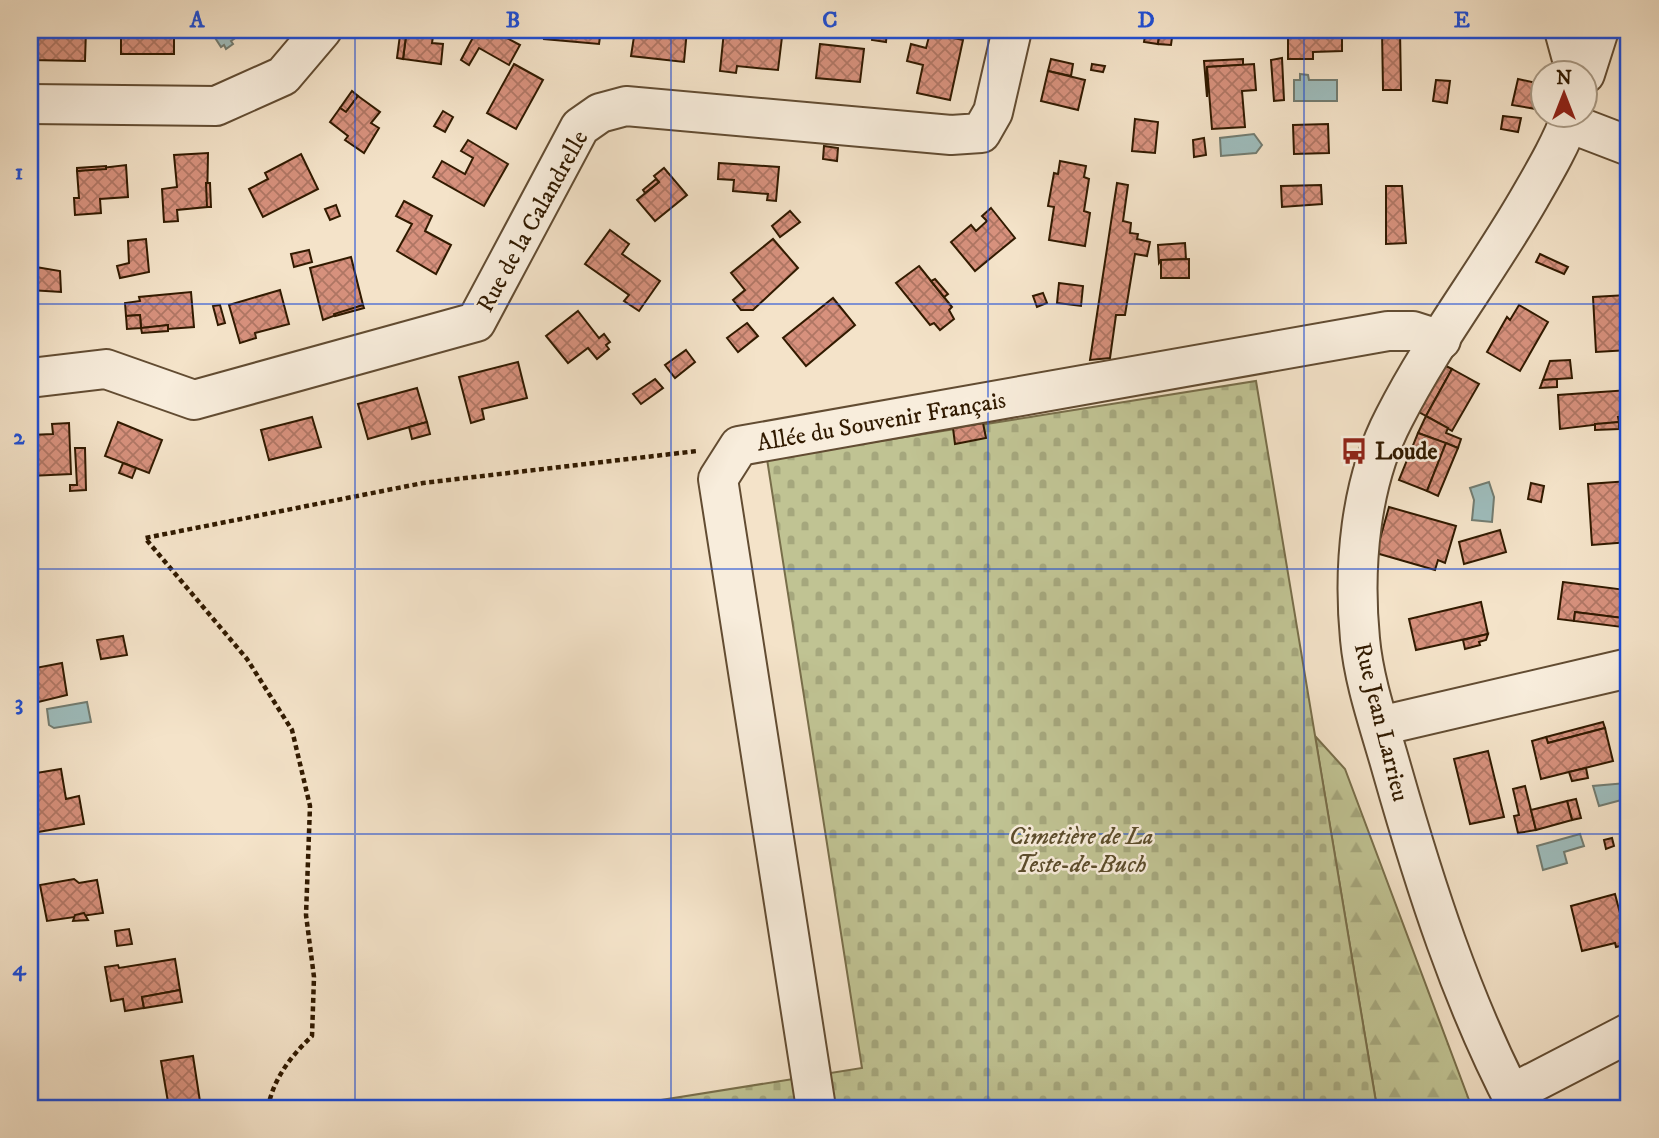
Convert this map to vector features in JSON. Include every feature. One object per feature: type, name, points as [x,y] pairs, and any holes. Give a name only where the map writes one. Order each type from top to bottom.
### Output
[{"type":"street","points":[[30,104],[216,106],[283,76],[322,30]]},
{"type":"street","name":"Rue de la Calandrelle","points":[[30,378],[106,369],[194,400],[476,322],[580,127],[600,113],[626,106],[951,135],[981,132],[993,112],[1012,30]]},
{"type":"street","points":[[1564,30],[1572,60]]},
{"type":"street","points":[[1589,60],[1599,30]]},
{"type":"street","name":"Rue Jean Larrieu","points":[[1514,1101],[1440,926],[1380,726],[1360,640],[1357,586],[1363,529],[1375,465],[1386,433],[1518,219],[1564,130]]},
{"type":"street","points":[[1594,130],[1629,146]]},
{"type":"street","name":"Allée du Souvenir Français","points":[[816,1108],[718,479],[739,446],[1388,331],[1413,331],[1441,340]]},
{"type":"street","points":[[1380,726],[1629,668]]},
{"type":"street","points":[[1514,1101],[1629,1033]]},
{"type":"path","points":[[268,1108],[271,1095],[290,1057],[312,1036],[314,977],[306,915],[310,806],[292,730],[247,659],[145,538],[423,483],[739,446]]},
{"type":"green space","name":"Cimetière de La Teste-de-Buch","points":[[1256,381],[1377,1108],[611,1108],[862,1068],[767,459]]},
{"type":"green space","points":[[1315,736],[1345,769],[1472,1108],[1377,1108]]},
{"type":"water","points":[[210,30],[228,30],[234,39],[231,41],[233,44],[226,49],[224,45],[221,47]]},
{"type":"water","points":[[1300,74],[1308,75],[1309,80],[1337,80],[1337,101],[1294,101],[1294,80],[1300,80]]},
{"type":"water","points":[[1254,134],[1262,145],[1256,153],[1221,156],[1220,138]]},
{"type":"water","points":[[1489,482],[1494,497],[1492,522],[1472,520],[1474,500],[1470,488]]},
{"type":"water","points":[[87,702],[91,722],[54,728],[49,725],[47,709]]},
{"type":"water","points":[[1626,783],[1629,798],[1599,806],[1593,786]]},
{"type":"water","points":[[1580,834],[1584,846],[1564,852],[1567,863],[1543,870],[1537,846]]},
{"type":"building","points":[[30,30],[86,30],[85,61],[30,60]]},
{"type":"building","points":[[121,30],[174,30],[174,54],[121,54]]},
{"type":"building","points":[[403,30],[434,30],[432,43],[443,44],[441,64],[403,59],[406,36],[403,35]]},
{"type":"building","points":[[477,30],[492,30],[520,45],[509,65],[479,48],[469,65],[461,60]]},
{"type":"building","points":[[545,30],[601,30],[599,44],[544,39]]},
{"type":"building","points":[[635,30],[687,30],[684,62],[631,56]]},
{"type":"building","points":[[873,30],[887,30],[886,42],[872,40]]},
{"type":"building","points":[[1146,30],[1160,30],[1158,44],[1144,42]]},
{"type":"building","points":[[1160,30],[1173,30],[1171,45],[1158,44]]},
{"type":"building","points":[[1288,30],[1342,30],[1342,51],[1313,52],[1313,59],[1288,59]]},
{"type":"building","points":[[1382,30],[1400,30],[1401,90],[1383,90]]},
{"type":"building","points":[[724,31],[782,37],[778,70],[737,66],[736,73],[720,71]]},
{"type":"building","points":[[930,33],[963,40],[950,100],[917,93],[923,65],[907,61],[911,44],[926,48]]},
{"type":"building","points":[[400,35],[406,36],[403,59],[397,58]]},
{"type":"building","points":[[820,44],[864,49],[860,82],[816,78]]},
{"type":"building","points":[[1282,58],[1284,100],[1274,101],[1271,60]]},
{"type":"building","points":[[1051,59],[1073,64],[1071,76],[1048,71]]},
{"type":"building","points":[[1243,59],[1243,65],[1207,67],[1207,97],[1204,61]]},
{"type":"building","points":[[514,64],[543,80],[516,129],[487,113]]},
{"type":"building","points":[[1092,64],[1105,66],[1103,72],[1091,70]]},
{"type":"building","points":[[1254,64],[1256,90],[1242,91],[1245,127],[1212,129],[1207,67]]},
{"type":"building","points":[[1048,71],[1085,80],[1078,110],[1041,101]]},
{"type":"building","points":[[1518,79],[1530,82],[1530,108],[1512,105]]},
{"type":"building","points":[[1436,80],[1450,81],[1447,103],[1433,101]]},
{"type":"building","points":[[352,91],[358,96],[346,112],[340,108]]},
{"type":"building","points":[[358,96],[380,112],[371,123],[379,128],[364,153],[345,140],[348,136],[330,122],[340,108],[346,112]]},
{"type":"building","points":[[443,111],[453,117],[445,132],[434,126]]},
{"type":"building","points":[[1503,116],[1521,118],[1518,132],[1501,129]]},
{"type":"building","points":[[1135,119],[1158,122],[1155,153],[1132,151]]},
{"type":"building","points":[[1328,124],[1329,153],[1294,154],[1293,125]]},
{"type":"building","points":[[1204,138],[1206,155],[1194,157],[1193,140]]},
{"type":"building","points":[[468,140],[508,164],[484,206],[433,177],[442,161],[465,174],[473,158],[461,151]]},
{"type":"building","points":[[824,146],[838,148],[837,161],[823,159]]},
{"type":"building","points":[[208,153],[207,207],[177,210],[178,221],[164,222],[162,189],[177,187],[174,155]]},
{"type":"building","points":[[301,154],[318,189],[263,217],[249,189],[268,179],[265,173]]},
{"type":"building","points":[[30,155],[34,155],[36,185],[30,186]]},
{"type":"building","points":[[1060,161],[1086,166],[1084,177],[1089,179],[1084,211],[1090,213],[1085,246],[1049,240],[1054,207],[1048,206],[1054,173],[1058,174]]},
{"type":"building","points":[[719,163],[779,167],[776,201],[767,200],[768,194],[733,191],[734,180],[718,179]]},
{"type":"building","points":[[126,165],[128,197],[100,199],[101,213],[75,215],[74,198],[79,198],[77,171]]},
{"type":"building","points":[[106,166],[106,169],[77,171],[77,168]]},
{"type":"building","points":[[664,168],[687,195],[655,221],[637,200],[659,182],[654,176]]},
{"type":"building","points":[[656,179],[659,182],[645,193],[643,190]]},
{"type":"building","points":[[206,183],[210,183],[211,207],[207,207]]},
{"type":"building","points":[[1117,183],[1128,185],[1123,221],[1131,223],[1130,233],[1138,234],[1137,239],[1150,242],[1147,256],[1135,254],[1125,315],[1116,315],[1110,358],[1090,360]]},
{"type":"building","points":[[1321,185],[1322,204],[1282,207],[1281,186]]},
{"type":"building","points":[[1386,186],[1402,186],[1406,243],[1386,244]]},
{"type":"building","points":[[404,201],[432,216],[425,231],[451,245],[436,274],[397,251],[412,224],[396,216]]},
{"type":"building","points":[[336,205],[340,216],[330,220],[325,209]]},
{"type":"building","points":[[991,208],[1015,238],[975,271],[951,242],[971,225],[976,231],[987,221],[982,216]]},
{"type":"building","points":[[790,211],[800,222],[780,237],[772,226]]},
{"type":"building","points":[[610,230],[629,244],[622,254],[660,281],[639,311],[624,301],[629,295],[585,264]]},
{"type":"building","points":[[146,239],[149,272],[120,278],[117,266],[129,263],[128,241]]},
{"type":"building","points":[[773,239],[798,268],[753,310],[741,310],[733,300],[745,290],[731,273]]},
{"type":"building","points":[[1185,243],[1186,259],[1161,260],[1159,263],[1158,245]]},
{"type":"building","points":[[309,250],[312,262],[294,267],[291,254]]},
{"type":"building","points":[[1540,254],[1568,267],[1564,274],[1536,262]]},
{"type":"building","points":[[351,257],[363,305],[323,320],[310,268]]},
{"type":"building","points":[[1189,259],[1189,278],[1161,278],[1161,260]]},
{"type":"building","points":[[30,266],[60,271],[61,292],[30,290]]},
{"type":"building","points":[[919,266],[952,307],[949,310],[954,319],[940,330],[934,323],[930,325],[896,283]]},
{"type":"building","points":[[935,279],[948,294],[944,297],[931,281]]},
{"type":"building","points":[[1059,283],[1083,286],[1081,306],[1057,303]]},
{"type":"building","points":[[280,290],[289,324],[255,333],[256,338],[240,343],[229,305]]},
{"type":"building","points":[[191,292],[194,327],[168,329],[168,325],[141,328],[140,315],[126,316],[125,303],[140,301],[139,297]]},
{"type":"building","points":[[1043,293],[1047,303],[1037,307],[1033,296]]},
{"type":"building","points":[[1627,295],[1629,350],[1596,352],[1593,297]]},
{"type":"building","points":[[833,298],[855,325],[806,366],[783,338]]},
{"type":"building","points":[[220,305],[225,323],[218,325],[213,306]]},
{"type":"building","points":[[363,305],[364,308],[335,316],[334,314]]},
{"type":"building","points":[[1519,305],[1548,322],[1520,371],[1487,352],[1507,317],[1510,320]]},
{"type":"building","points":[[578,311],[599,338],[604,334],[610,342],[606,345],[609,349],[597,359],[588,348],[568,363],[546,336]]},
{"type":"building","points":[[140,315],[141,328],[127,329],[126,316]]},
{"type":"building","points":[[747,323],[758,336],[738,352],[727,338]]},
{"type":"building","points":[[168,325],[168,331],[142,333],[141,328]]},
{"type":"building","points":[[686,350],[695,362],[675,378],[665,365]]},
{"type":"building","points":[[1570,360],[1572,378],[1543,380],[1550,361]]},
{"type":"building","points":[[518,362],[527,398],[482,409],[484,419],[471,423],[459,377]]},
{"type":"building","points":[[1444,365],[1452,369],[1426,416],[1417,411]]},
{"type":"building","points":[[1452,369],[1479,384],[1452,431],[1426,416]]},
{"type":"building","points":[[655,379],[663,388],[641,404],[633,394]]},
{"type":"building","points":[[1557,379],[1557,387],[1540,388],[1543,380]]},
{"type":"building","points":[[417,388],[427,422],[368,439],[358,404]]},
{"type":"building","points":[[1629,390],[1629,416],[1618,417],[1619,422],[1560,429],[1558,395]]},
{"type":"building","points":[[1426,416],[1448,428],[1446,433],[1461,439],[1458,448],[1418,433]]},
{"type":"building","points":[[312,417],[321,447],[269,460],[261,430]]},
{"type":"building","points":[[118,422],[162,440],[149,473],[105,456]]},
{"type":"building","points":[[427,422],[430,434],[412,439],[409,427]]},
{"type":"building","points":[[1619,422],[1619,429],[1595,430],[1595,424]]},
{"type":"building","points":[[69,423],[71,474],[30,476],[30,435],[53,434],[52,424]]},
{"type":"building","points":[[983,423],[986,438],[955,444],[953,428]]},
{"type":"building","points":[[1418,433],[1446,443],[1427,491],[1399,480]]},
{"type":"building","points":[[1446,443],[1458,448],[1438,496],[1427,491]]},
{"type":"building","points":[[75,448],[85,448],[86,490],[70,491],[70,485],[77,485]]},
{"type":"building","points":[[123,463],[136,468],[132,478],[119,473]]},
{"type":"building","points":[[1629,481],[1629,494],[1626,494],[1629,542],[1592,545],[1588,484]]},
{"type":"building","points":[[1531,483],[1544,486],[1541,502],[1528,499]]},
{"type":"building","points":[[1626,494],[1629,494],[1629,529]]},
{"type":"building","points":[[1389,507],[1456,526],[1445,563],[1438,560],[1435,570],[1376,553]]},
{"type":"building","points":[[1500,530],[1506,552],[1464,564],[1459,542]]},
{"type":"building","points":[[1563,582],[1626,590],[1623,618],[1575,612],[1574,621],[1558,619]]},
{"type":"building","points":[[1626,590],[1629,591],[1629,619],[1623,618]]},
{"type":"building","points":[[1481,602],[1488,634],[1416,650],[1409,619]]},
{"type":"building","points":[[1575,612],[1623,618],[1622,627],[1574,621]]},
{"type":"building","points":[[1488,634],[1486,640],[1479,642],[1480,645],[1465,649],[1463,640]]},
{"type":"building","points":[[123,636],[127,655],[101,659],[97,640]]},
{"type":"building","points":[[62,663],[67,695],[30,704],[30,669]]},
{"type":"building","points":[[1603,722],[1605,728],[1548,743],[1546,737]]},
{"type":"building","points":[[1605,728],[1613,761],[1541,779],[1532,741],[1546,737],[1548,743]]},
{"type":"building","points":[[1488,751],[1504,817],[1470,824],[1454,759]]},
{"type":"building","points":[[1586,768],[1588,778],[1572,781],[1569,772]]},
{"type":"building","points":[[61,769],[66,799],[79,796],[84,824],[38,832],[30,774]]},
{"type":"building","points":[[1525,786],[1536,830],[1518,833],[1514,816],[1519,815],[1513,789]]},
{"type":"building","points":[[1576,799],[1581,818],[1572,820],[1567,801]]},
{"type":"building","points":[[1567,801],[1572,820],[1536,830],[1531,810]]},
{"type":"building","points":[[1612,838],[1614,846],[1606,849],[1604,840]]},
{"type":"building","points":[[74,879],[79,883],[97,880],[103,913],[47,921],[40,885]]},
{"type":"building","points":[[1615,894],[1628,944],[1616,947],[1615,943],[1582,951],[1571,906]]},
{"type":"building","points":[[84,913],[88,920],[73,921],[75,915]]},
{"type":"building","points":[[129,929],[132,944],[117,946],[115,931]]},
{"type":"building","points":[[175,959],[180,990],[142,997],[144,1008],[125,1011],[123,999],[111,1001],[105,967],[118,965],[119,968]]},
{"type":"building","points":[[180,990],[182,1002],[144,1008],[142,997]]},
{"type":"building","points":[[193,1056],[201,1108],[169,1108],[161,1061]]},
{"type":"place","name":"Loude","points":[[1354,451]]}]
